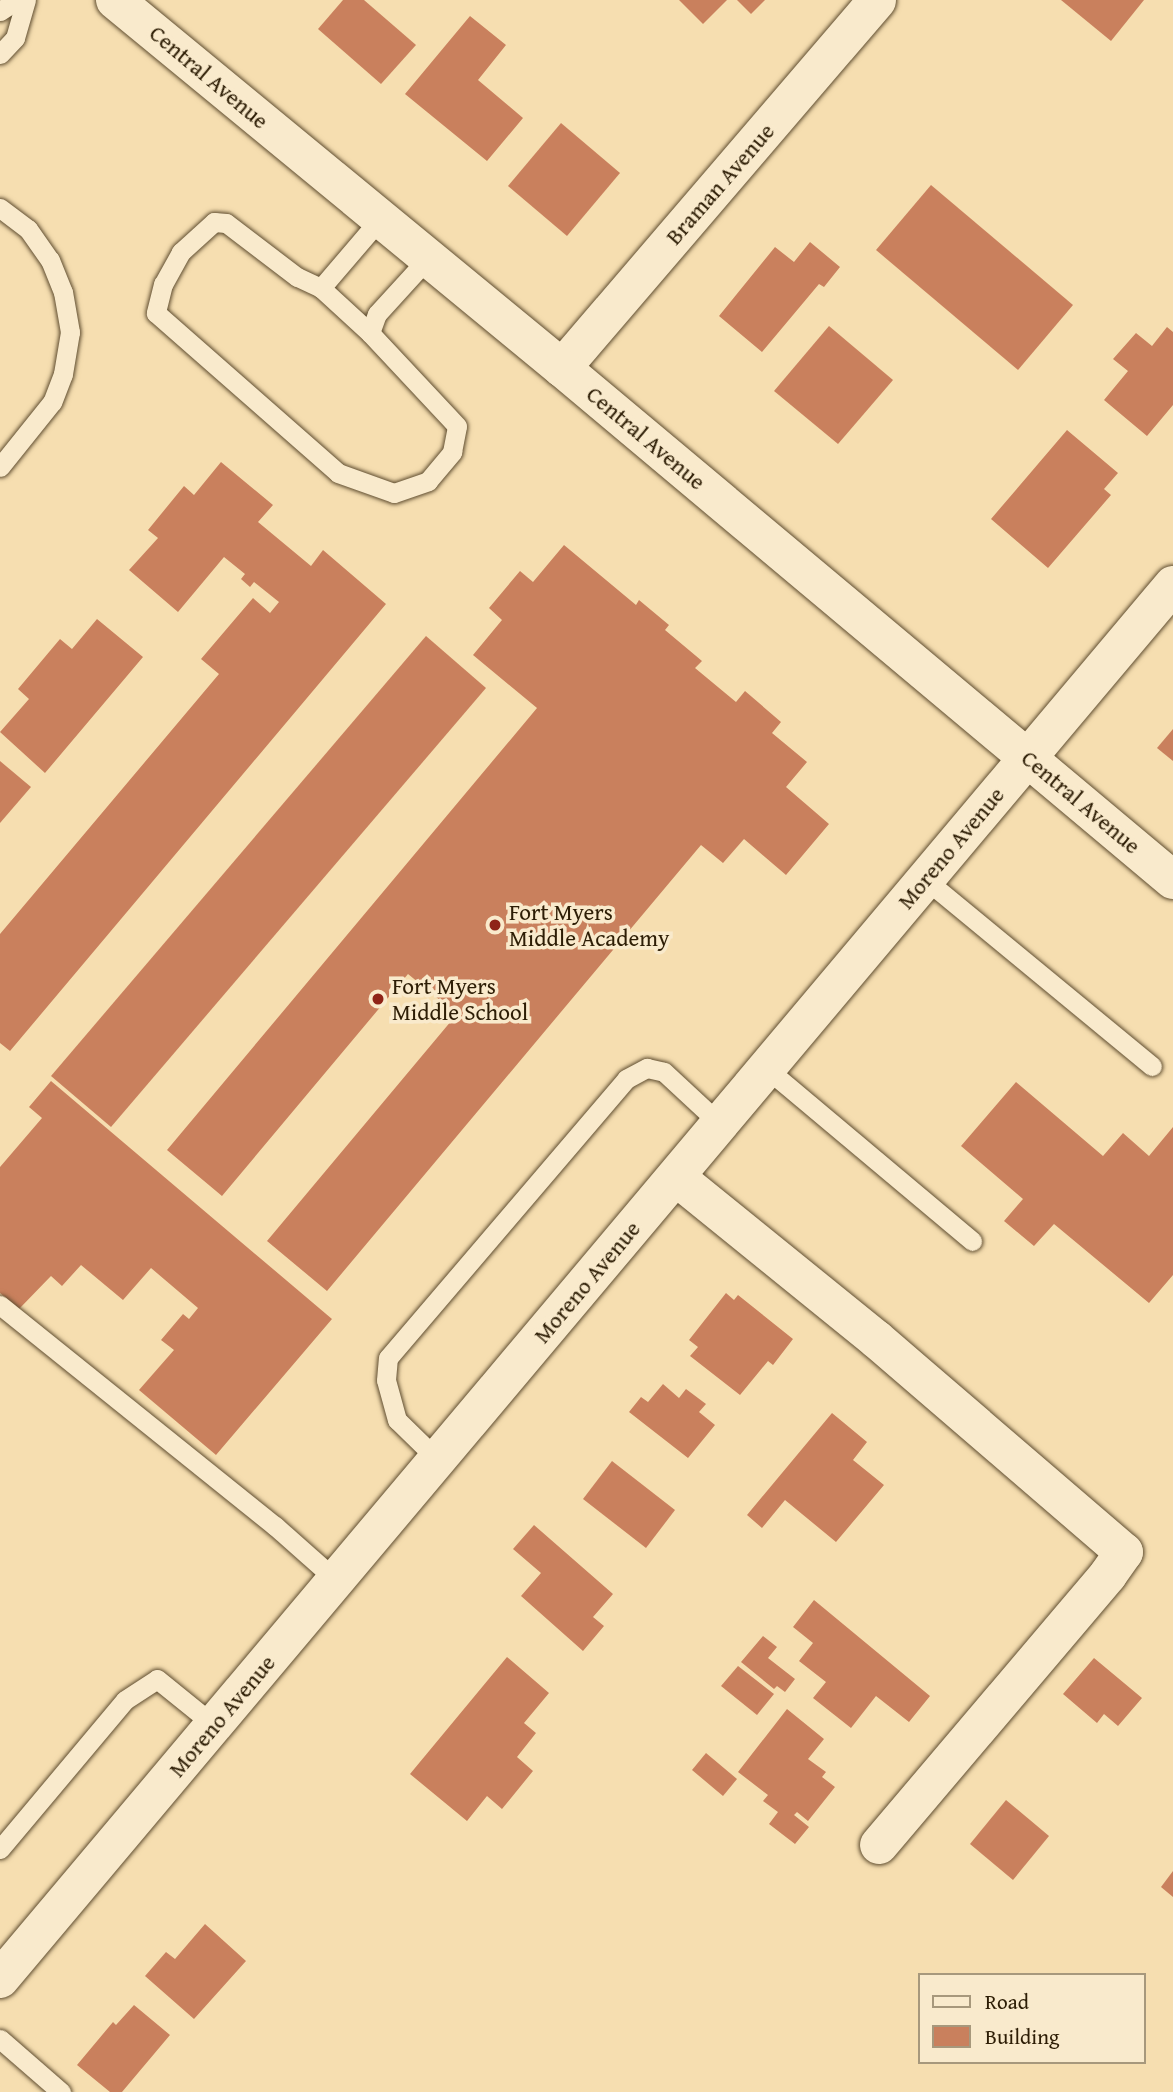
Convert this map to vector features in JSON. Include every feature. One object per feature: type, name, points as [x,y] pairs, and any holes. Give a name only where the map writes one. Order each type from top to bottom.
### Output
[{"type":"street","name":"Central Avenue","points":[[116,0],[1173,880]]},
{"type":"street","name":"Braman Avenue","points":[[562,369],[877,0]]},
{"type":"street","name":"Moreno Avenue","points":[[0,1979],[1173,585]]},
{"type":"street","points":[[676,1177],[876,1339],[1125,1552],[1108,1576],[879,1845]]},
{"type":"lane","points":[[0,10],[17,0]]},
{"type":"lane","points":[[0,54],[15,38],[26,0]]},
{"type":"lane","points":[[0,467],[52,402],[63,374],[70,332],[63,292],[50,260],[37,238],[1,208]]},
{"type":"lane","points":[[321,288],[380,219]]},
{"type":"lane","points":[[214,222],[226,223],[297,277],[321,288],[370,333],[457,426],[452,452],[428,481],[394,493],[338,473],[156,313],[163,284],[181,252],[214,222]]},
{"type":"lane","points":[[370,333],[377,314],[428,258]]},
{"type":"lane","points":[[925,879],[1152,1066]]},
{"type":"lane","points":[[436,1458],[397,1420],[386,1380],[388,1358],[626,1079],[647,1068],[664,1072],[719,1123]]},
{"type":"lane","points":[[766,1068],[972,1241]]},
{"type":"lane","points":[[0,1305],[275,1526],[335,1579]]},
{"type":"lane","points":[[0,1849],[125,1700],[157,1679],[215,1726]]},
{"type":"lane","points":[[0,2039],[61,2092]]},
{"type":"building","points":[[343,0],[364,0],[416,45],[381,84],[318,29]]},
{"type":"building","points":[[679,0],[727,0],[703,24]]},
{"type":"building","points":[[737,0],[765,0],[751,14]]},
{"type":"building","points":[[1061,0],[1144,0],[1111,41]]},
{"type":"building","points":[[470,16],[506,45],[478,80],[523,118],[487,161],[405,94]]},
{"type":"building","points":[[561,123],[620,173],[567,236],[508,186]]},
{"type":"building","points":[[931,185],[1073,305],[1018,370],[876,250]]},
{"type":"building","points":[[810,242],[840,267],[824,287],[819,284],[762,352],[719,316],[775,247],[794,262]]},
{"type":"building","points":[[829,326],[893,380],[838,444],[774,391]]},
{"type":"building","points":[[1167,327],[1173,332],[1173,405],[1147,436],[1104,400],[1128,371],[1113,359],[1136,333],[1152,346]]},
{"type":"building","points":[[1067,430],[1118,473],[1104,489],[1111,495],[1048,568],[991,519]]},
{"type":"building","points":[[221,462],[273,505],[258,522],[311,566],[323,550],[386,604],[10,1051],[0,1043],[0,934],[219,674],[201,659],[253,598],[270,613],[279,602],[254,582],[250,587],[241,579],[245,574],[224,557],[178,612],[129,570],[158,538],[148,530],[184,486],[194,495]]},
{"type":"building","name":"Fort Myers Middle Academy","points":[[564,545],[636,605],[639,600],[669,625],[665,630],[702,661],[695,668],[736,702],[745,691],[781,722],[772,733],[807,762],[786,787],[829,824],[786,875],[744,839],[723,863],[701,845],[327,1291],[267,1241],[457,1014],[408,974],[222,1196],[167,1150],[537,708],[473,655],[502,620],[489,608],[520,571],[533,582]]},
{"type":"building","points":[[97,619],[143,657],[45,773],[0,732],[29,699],[18,689],[60,639],[72,649]]},
{"type":"building","points":[[426,636],[486,688],[111,1127],[51,1076]]},
{"type":"building","points":[[1173,729],[1173,761],[1157,748]]},
{"type":"building","points":[[0,761],[31,787],[0,823]]},
{"type":"building","points":[[51,1081],[332,1319],[216,1455],[139,1390],[174,1350],[161,1340],[183,1314],[189,1319],[198,1308],[151,1268],[123,1300],[81,1265],[62,1286],[51,1276],[19,1309],[0,1293],[0,1167],[42,1118],[29,1107]]},
{"type":"building","points":[[1016,1082],[1103,1156],[1123,1133],[1149,1156],[1173,1127],[1173,1275],[1149,1303],[1054,1224],[1034,1246],[1004,1221],[1023,1199],[961,1146]]},
{"type":"building","points":[[726,1293],[734,1300],[738,1295],[793,1339],[773,1365],[768,1361],[740,1395],[690,1356],[698,1347],[689,1340]]},
{"type":"building","points":[[663,1384],[679,1398],[686,1389],[706,1404],[699,1412],[715,1425],[688,1458],[629,1412],[641,1397],[648,1402]]},
{"type":"building","points":[[832,1413],[867,1442],[853,1460],[884,1485],[836,1542],[785,1500],[762,1528],[747,1515]]},
{"type":"building","points":[[612,1461],[675,1510],[646,1548],[583,1499]]},
{"type":"building","points":[[534,1525],[613,1594],[593,1617],[604,1626],[583,1651],[521,1596],[541,1573],[513,1549]]},
{"type":"building","points":[[814,1600],[930,1696],[909,1722],[876,1696],[851,1728],[813,1698],[826,1682],[799,1661],[813,1643],[793,1627]]},
{"type":"building","points":[[763,1636],[777,1647],[768,1658],[795,1679],[785,1692],[777,1686],[774,1689],[741,1662]]},
{"type":"building","points":[[507,1657],[549,1693],[524,1723],[536,1733],[517,1757],[533,1771],[502,1809],[487,1796],[467,1821],[410,1774]]},
{"type":"building","points":[[1094,1658],[1142,1698],[1118,1726],[1104,1714],[1097,1723],[1063,1694]]},
{"type":"building","points":[[738,1666],[774,1694],[757,1715],[721,1686]]},
{"type":"building","points":[[787,1709],[824,1739],[808,1759],[826,1772],[822,1777],[835,1787],[808,1821],[797,1812],[794,1815],[809,1827],[795,1844],[769,1824],[778,1812],[763,1801],[768,1795],[738,1772]]},
{"type":"building","points":[[706,1753],[737,1779],[723,1796],[692,1770]]},
{"type":"building","points":[[1006,1800],[1049,1836],[1013,1880],[970,1844]]},
{"type":"building","points":[[1173,1871],[1173,1897],[1161,1887]]},
{"type":"building","points":[[205,1924],[246,1961],[194,2019],[145,1976],[166,1952],[175,1959]]},
{"type":"building","points":[[134,2005],[170,2035],[122,2092],[110,2092],[77,2065],[113,2022],[116,2025]]},
{"type":"place","name":"Fort Myers Middle Academy","points":[[495,925]]},
{"type":"place","name":"Fort Myers Middle School","points":[[378,999]]}]
